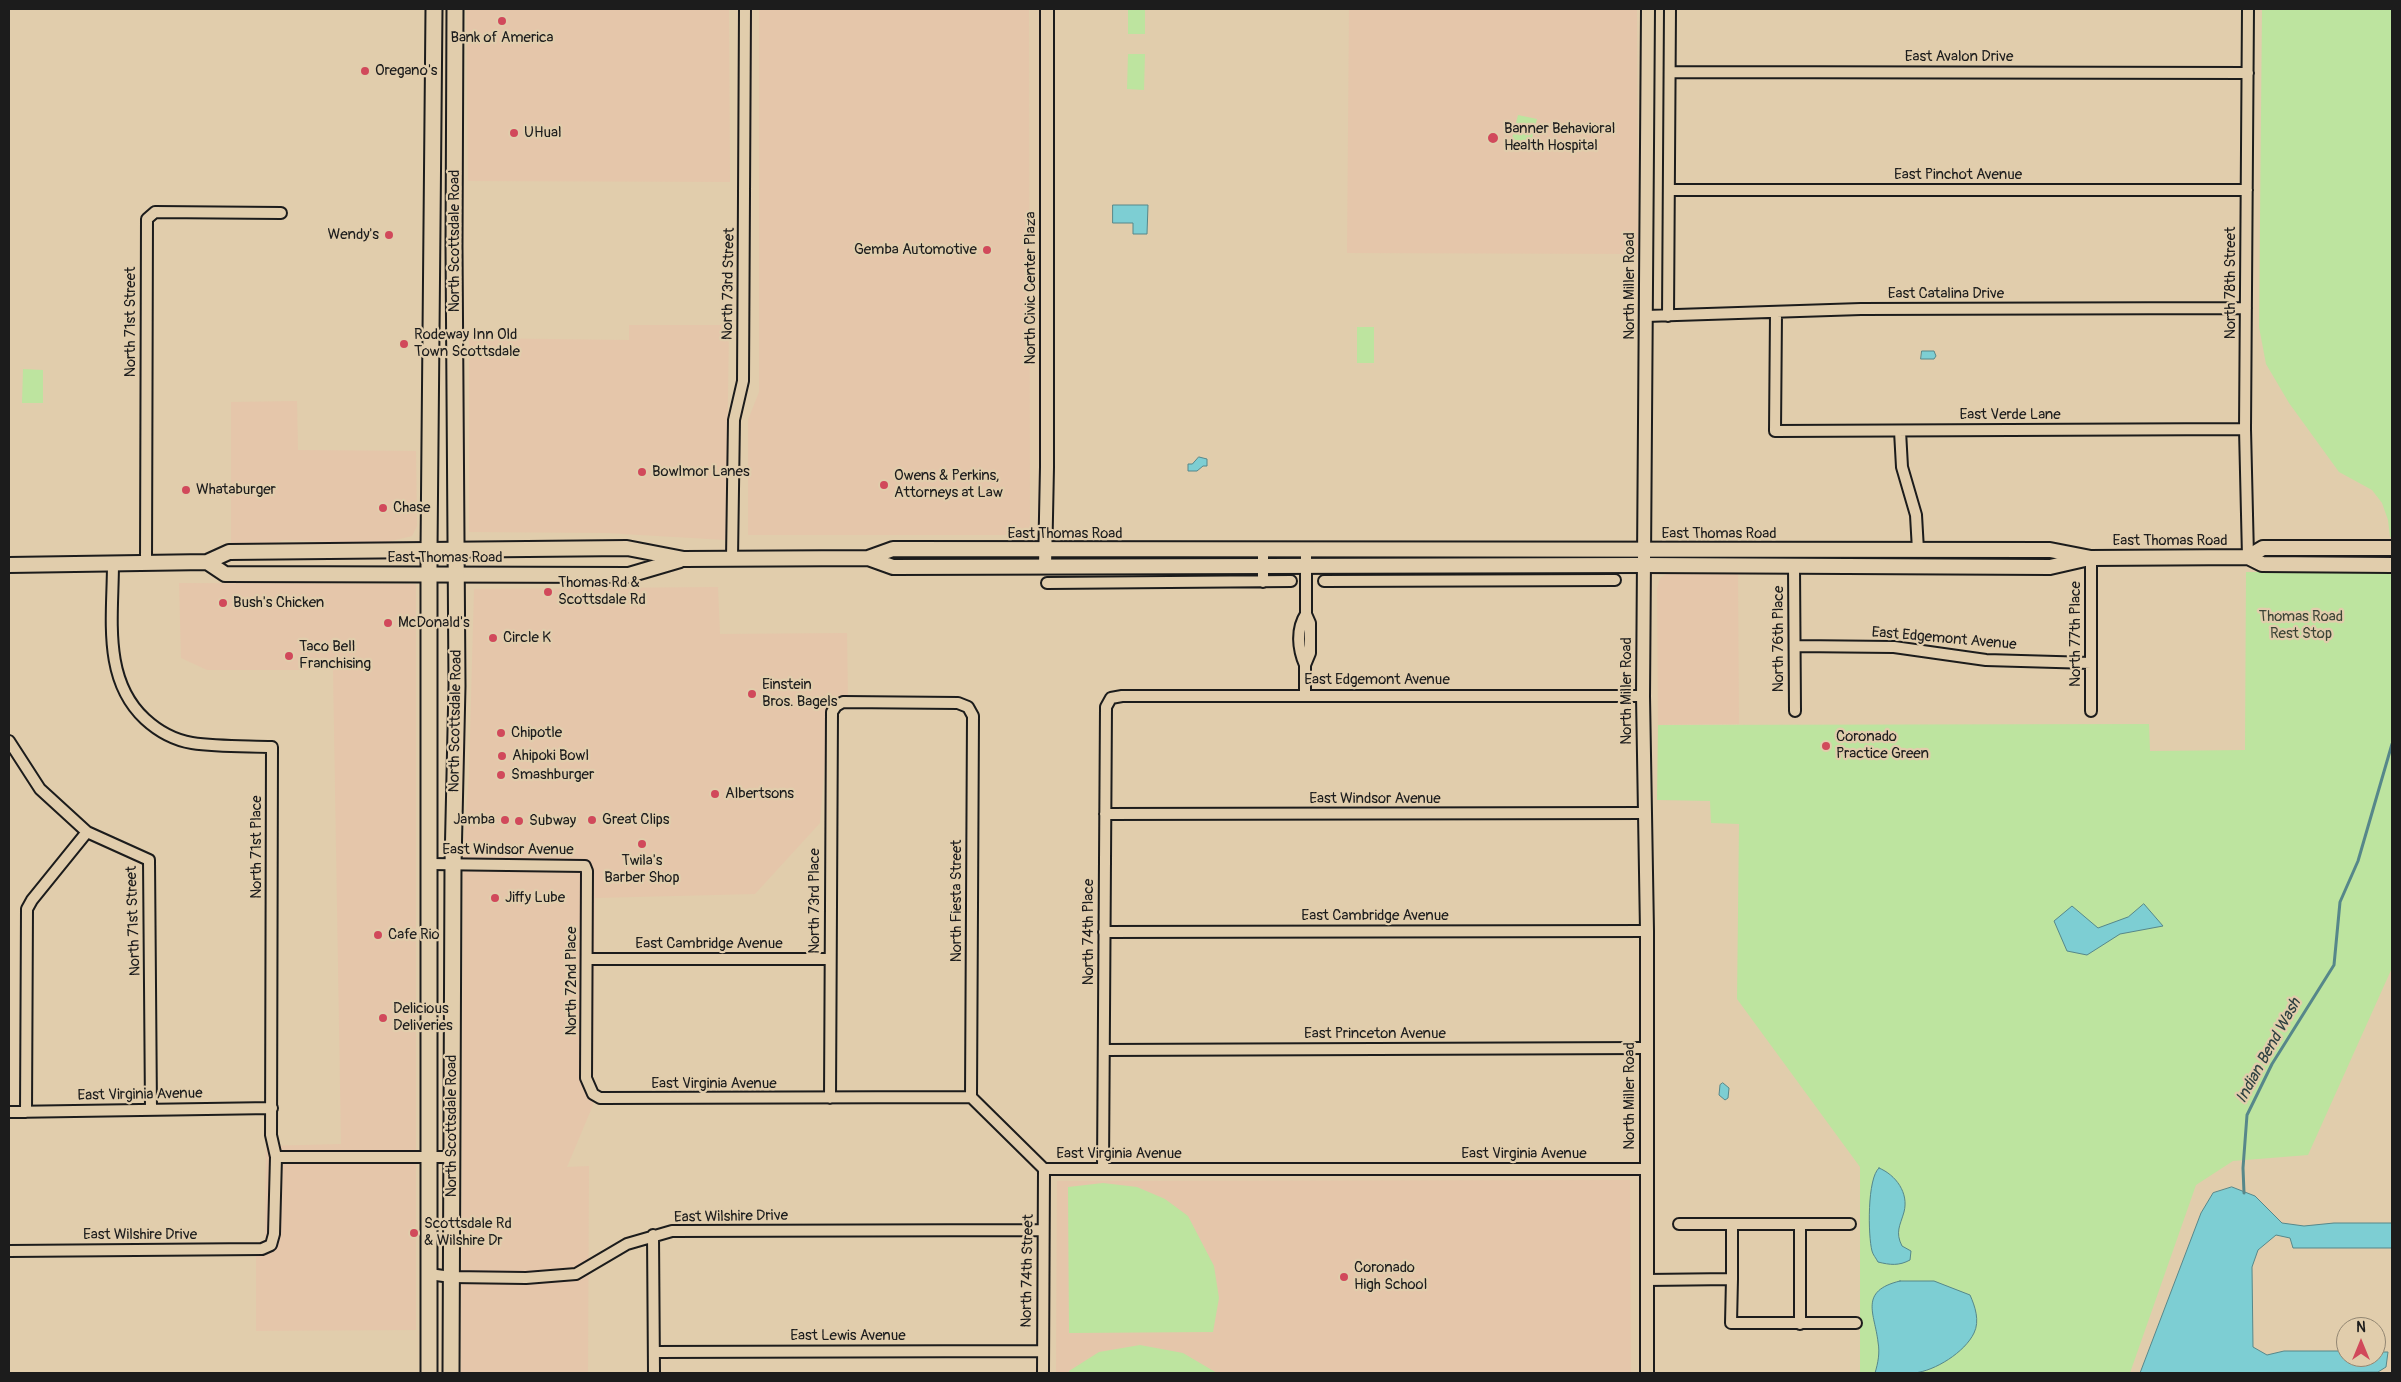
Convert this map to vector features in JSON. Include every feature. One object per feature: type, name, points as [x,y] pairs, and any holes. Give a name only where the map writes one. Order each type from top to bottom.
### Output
[{"type":"main road","name":"North Scottsdale Road","points":[[429,1373],[429,549],[434,9]]},
{"type":"main road","name":"North Scottsdale Road","points":[[451,1373],[453,864],[458,575],[455,527],[455,9]]},
{"type":"main road","name":"East Thomas Road","points":[[9,565],[207,562],[229,552],[457,548],[627,548],[684,559],[868,558],[894,567],[1306,567],[1346,574],[1546,573],[1643,565],[2050,567],[2091,558]]},
{"type":"main road","name":"East Thomas Road","points":[[2248,557],[2263,548],[2390,548]]},
{"type":"main road","name":"East Thomas Road","points":[[868,558],[893,549],[2050,550],[2091,558],[2248,557],[2262,564],[2390,565]]},
{"type":"main road","name":"East Thomas Road","points":[[207,562],[225,574],[629,575],[684,559]]},
{"type":"main road","points":[[430,804],[455,804]]},
{"type":"street","name":"North 73rd Street","points":[[732,558],[734,420],[743,381],[744,9]]},
{"type":"street","name":"North Civic Center Plaza","points":[[1045,566],[1047,9]]},
{"type":"street","name":"North Miller Road","points":[[1648,9],[1643,550],[1643,696],[1647,931],[1646,1169],[1648,1373]]},
{"type":"street","points":[[1668,316],[1670,9]]},
{"type":"street","name":"North 78th Street","points":[[2248,9],[2245,429],[2248,557]]},
{"type":"street","name":"East Avalon Drive","points":[[1670,72],[2248,73]]},
{"type":"street","name":"East Pinchot Avenue","points":[[1669,190],[2246,190]]},
{"type":"street","name":"North 71st Street","points":[[146,563],[147,219],[155,212],[281,213]]},
{"type":"street","name":"East Catalina Drive","points":[[1646,316],[1776,314],[1861,309],[2246,308]]},
{"type":"street","name":"East Verde Lane","points":[[1776,314],[1775,431],[2245,429]]},
{"type":"street","points":[[1900,431],[1902,467],[1916,515],[1918,550]]},
{"type":"street","points":[[1263,550],[1263,582]]},
{"type":"street","points":[[1305,695],[1305,665],[1310,653],[1310,623],[1306,614],[1306,550]]},
{"type":"street","points":[[1346,550],[1346,574]]},
{"type":"street","name":"North 77th Place","points":[[2091,558],[2091,711]]},
{"type":"street","name":"North 71st Place","points":[[113,563],[113,652],[116,674],[124,693],[138,712],[152,726],[170,736],[191,743],[272,747],[271,1135],[276,1157],[274,1234],[271,1245]]},
{"type":"street","points":[[1123,566],[1124,582]]},
{"type":"street","name":"North 76th Place","points":[[1794,567],[1795,710]]},
{"type":"street","name":"East Thomas Road","points":[[1546,573],[1615,580]]},
{"type":"street","name":"East Thomas Road","points":[[1324,581],[1346,574]]},
{"type":"street","points":[[1047,583],[1291,581]]},
{"type":"street","name":"East Edgemont Avenue","points":[[1795,646],[1894,648],[1986,660],[2091,663]]},
{"type":"street","name":"East Edgemont Avenue","points":[[1111,698],[1122,696],[1305,695],[1643,696]]},
{"type":"street","name":"North 74th Place","points":[[1103,1168],[1106,707],[1111,698]]},
{"type":"street","name":"North 73rd Place","points":[[830,1098],[832,712],[836,706],[843,702],[958,703],[968,707]]},
{"type":"street","name":"North Fiesta Street","points":[[968,707],[973,716],[971,1096]]},
{"type":"street","name":"North 71st Street","points":[[9,744],[40,789],[87,832],[149,860],[151,1110]]},
{"type":"street","name":"East Windsor Avenue","points":[[1105,814],[1645,813]]},
{"type":"street","points":[[26,1112],[27,909],[32,900],[87,832]]},
{"type":"street","name":"East Windsor Avenue","points":[[430,864],[585,866]]},
{"type":"street","name":"North 72nd Place","points":[[585,866],[587,871],[588,959],[586,1078],[593,1094]]},
{"type":"street","name":"East Cambridge Avenue","points":[[1104,932],[1647,931]]},
{"type":"street","name":"East Cambridge Avenue","points":[[588,959],[830,959]]},
{"type":"street","name":"East Princeton Avenue","points":[[1104,1050],[1646,1048]]},
{"type":"street","name":"East Virginia Avenue","points":[[593,1094],[608,1099],[971,1096],[1044,1169],[1646,1169]]},
{"type":"street","name":"East Virginia Avenue","points":[[9,1112],[272,1108]]},
{"type":"street","points":[[276,1157],[453,1157]]},
{"type":"street","name":"North 74th Street","points":[[1042,1373],[1044,1169]]},
{"type":"street","points":[[1679,1224],[1850,1224]]},
{"type":"street","points":[[1732,1224],[1731,1323],[1856,1323]]},
{"type":"street","points":[[1800,1225],[1800,1324]]},
{"type":"street","name":"East Wilshire Drive","points":[[429,1274],[451,1277],[526,1278],[576,1274],[627,1244],[672,1231],[1044,1230]]},
{"type":"street","points":[[653,1235],[654,1373]]},
{"type":"street","name":"East Wilshire Drive","points":[[9,1251],[262,1249],[271,1245]]},
{"type":"street","points":[[1647,1280],[1732,1279]]},
{"type":"street","name":"East Lewis Avenue","points":[[654,1352],[1042,1351]]},
{"type":"shaded area","points":[[466,9],[729,9],[730,182],[468,181]]},
{"type":"shaded area","points":[[759,9],[1029,9],[1030,535],[748,535],[748,420],[759,392]]},
{"type":"shaded area","name":"Banner Behavioral Health Hospital","points":[[1349,9],[1637,9],[1638,254],[1347,253]]},
{"type":"shaded area","points":[[629,325],[729,325],[726,540],[606,533],[469,532],[469,338],[629,340]]},
{"type":"shaded area","points":[[297,401],[298,450],[416,451],[417,526],[412,536],[379,544],[284,540],[267,546],[231,546],[231,402]]},
{"type":"shaded area","points":[[1668,573],[1738,573],[1739,724],[1658,725],[1657,589],[1660,578]]},
{"type":"shaded area","points":[[179,583],[416,584],[416,1330],[256,1331],[256,1243],[265,1242],[266,1146],[341,1144],[333,670],[207,670],[181,658]]},
{"type":"shaded area","points":[[718,587],[720,634],[847,633],[848,698],[830,698],[820,823],[755,894],[595,898],[593,1105],[567,1167],[589,1166],[588,1373],[461,1373],[463,854],[469,774],[474,589]]},
{"type":"shaded area","name":"Coronado High School","points":[[1630,1180],[1631,1373],[1056,1373],[1057,1181]]},
{"type":"green space","points":[[1128,9],[1145,9],[1145,34],[1128,34]]},
{"type":"green space","points":[[2262,9],[2392,9],[2392,537],[2390,537],[2388,520],[2382,503],[2372,490],[2339,472],[2289,403],[2266,364],[2259,327]]},
{"type":"green space","points":[[1128,54],[1145,54],[1144,90],[1127,89]]},
{"type":"green space","points":[[1518,115],[1537,119],[1530,146],[1511,142]]},
{"type":"green space","points":[[1357,327],[1374,327],[1374,363],[1357,363]]},
{"type":"green space","points":[[23,369],[43,370],[43,403],[22,403]]},
{"type":"green space","name":"Thomas Road Rest Stop","points":[[2246,572],[2392,572],[2392,968],[2308,1155],[2233,1161],[2196,1185],[2130,1373],[1860,1373],[1860,1167],[1737,999],[1739,824],[1711,823],[1710,801],[1657,800],[1658,725],[2149,724],[2150,751],[2245,750]]},
{"type":"green space","points":[[1103,1183],[1137,1187],[1165,1199],[1188,1216],[1214,1266],[1219,1298],[1213,1332],[1069,1333],[1068,1187]]},
{"type":"green space","points":[[1140,1345],[1183,1353],[1217,1373],[1069,1373],[1069,1371],[1099,1352]]},
{"type":"water","points":[[1113,205],[1148,205],[1147,234],[1133,234],[1133,223],[1113,223]]},
{"type":"water","points":[[1922,351],[1934,351],[1936,356],[1934,359],[1921,359]]},
{"type":"water","points":[[1199,457],[1207,459],[1207,466],[1203,466],[1197,471],[1188,471],[1188,464],[1192,464]]},
{"type":"water","points":[[2144,904],[2163,926],[2120,934],[2087,955],[2067,951],[2054,921],[2072,906],[2098,928],[2128,917]]},
{"type":"water","points":[[1723,1083],[1729,1088],[1728,1098],[1725,1100],[1719,1095],[1720,1085]]},
{"type":"water","points":[[1879,1168],[1896,1180],[1905,1198],[1899,1237],[1902,1246],[1911,1251],[1910,1260],[1898,1264],[1878,1262],[1872,1251],[1869,1221],[1870,1195],[1875,1174]]},
{"type":"water","points":[[2232,1187],[2255,1196],[2282,1223],[2304,1226],[2334,1223],[2392,1223],[2392,1248],[2293,1248],[2290,1238],[2276,1235],[2258,1250],[2252,1267],[2253,1347],[2267,1355],[2284,1351],[2336,1351],[2336,1367],[2386,1367],[2378,1372],[2140,1373],[2201,1213],[2213,1193]]},
{"type":"water","points":[[1900,1281],[1934,1281],[1970,1295],[1976,1314],[1976,1328],[1964,1347],[1949,1359],[1931,1369],[1909,1374],[1875,1373],[1879,1350],[1872,1305],[1874,1297],[1878,1291],[1887,1285]]},
{"type":"waterway","name":"Indian Bend Wash","points":[[2244,1193],[2243,1168],[2247,1115],[2272,1064],[2334,965],[2340,902],[2358,861],[2392,744]]},
{"type":"place","name":"Bank of America","points":[[502,21]]},
{"type":"place","name":"Oregano's","points":[[365,71]]},
{"type":"place","name":"UHual","points":[[514,133]]},
{"type":"place","name":"Banner Behavioral Health Hospital","points":[[1493,138]]},
{"type":"place","name":"Wendy's","points":[[389,235]]},
{"type":"place","name":"Gemba Automotive","points":[[987,250]]},
{"type":"place","name":"Rodeway Inn Old Town Scottsdale","points":[[404,344]]},
{"type":"place","name":"Bowlmor Lanes","points":[[642,472]]},
{"type":"place","name":"Owens & Perkins, Attorneys at Law","points":[[884,485]]},
{"type":"place","name":"Whataburger","points":[[186,490]]},
{"type":"place","name":"Chase","points":[[383,508]]},
{"type":"place","name":"Thomas Rd & Scottsdale Rd","points":[[548,592]]},
{"type":"place","name":"Bush's Chicken","points":[[223,603]]},
{"type":"place","name":"McDonald's","points":[[388,623]]},
{"type":"place","name":"Circle K","points":[[493,638]]},
{"type":"place","name":"Taco Bell Franchising","points":[[289,656]]},
{"type":"place","name":"Einstein Bros. Bagels","points":[[752,694]]},
{"type":"place","name":"Chipotle","points":[[501,733]]},
{"type":"place","name":"Coronado Practice Green","points":[[1826,746]]},
{"type":"place","name":"Ahipoki Bowl","points":[[502,756]]},
{"type":"place","name":"Smashburger","points":[[501,775]]},
{"type":"place","name":"Albertsons","points":[[715,794]]},
{"type":"place","name":"Jamba","points":[[505,820]]},
{"type":"place","name":"Great Clips","points":[[592,820]]},
{"type":"place","name":"Subway","points":[[519,821]]},
{"type":"place","name":"Twila's Barber Shop","points":[[642,844]]},
{"type":"place","name":"Jiffy Lube","points":[[495,898]]},
{"type":"place","name":"Cafe Rio","points":[[378,935]]},
{"type":"place","name":"Delicious Deliveries","points":[[383,1018]]},
{"type":"place","name":"Scottsdale Rd & Wilshire Dr","points":[[414,1233]]},
{"type":"place","name":"Coronado High School","points":[[1344,1277]]}]
